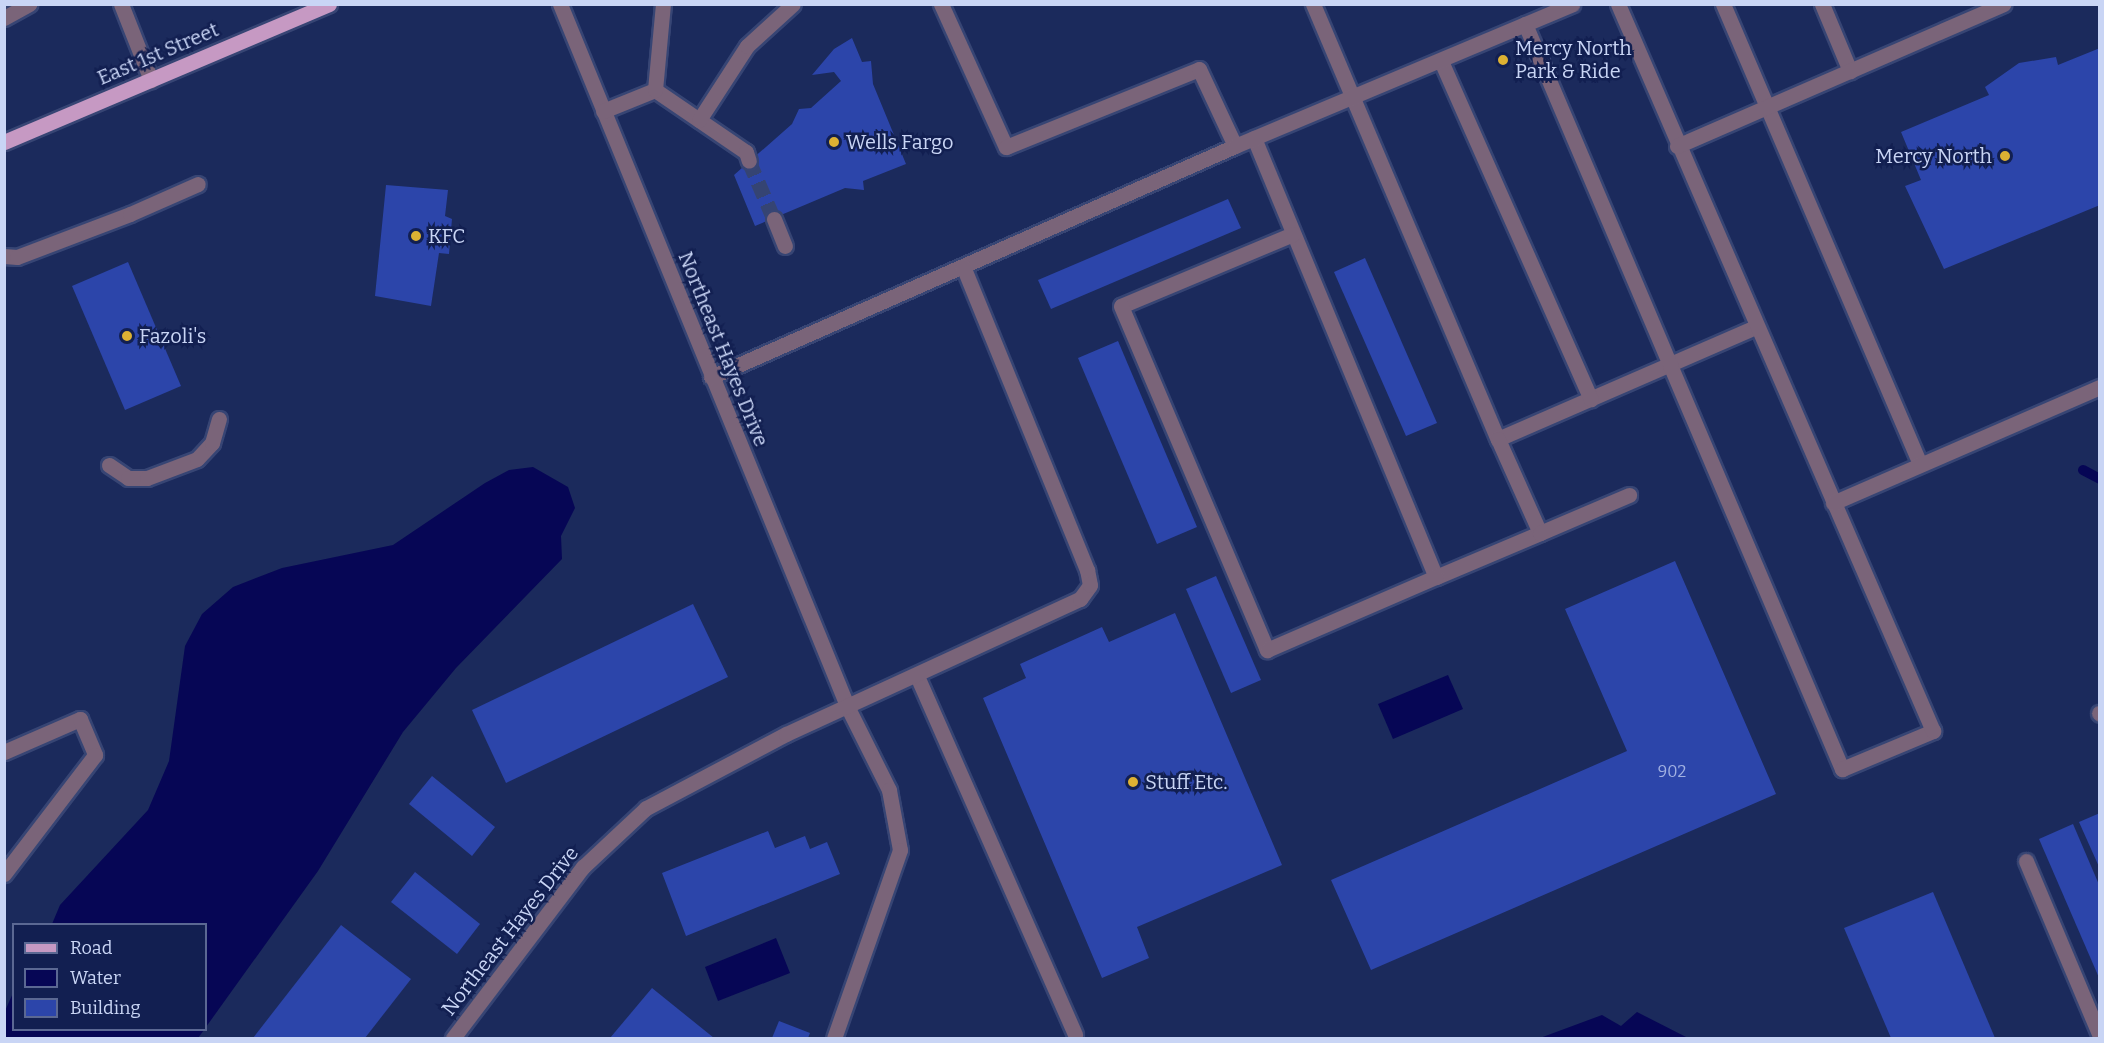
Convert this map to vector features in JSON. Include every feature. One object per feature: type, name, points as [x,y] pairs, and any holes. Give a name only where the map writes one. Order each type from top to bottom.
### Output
[{"type":"main road","name":"East 1st Street","points":[[4,142],[328,4]]},
{"type":"street","points":[[4,18],[29,4]]},
{"type":"street","points":[[121,4],[151,80]]},
{"type":"street","name":"Northeast Hayes Drive","points":[[560,4],[848,708],[889,790],[900,850],[834,1038]]},
{"type":"street","points":[[655,90],[663,4]]},
{"type":"street","points":[[699,120],[747,46],[793,4]]},
{"type":"street","points":[[941,4],[1006,147],[1199,69],[1235,146]]},
{"type":"street","points":[[1313,4],[1351,100],[1540,533]]},
{"type":"street","points":[[711,377],[1235,146],[1351,100],[1572,4]]},
{"type":"street","points":[[1525,24],[1842,769],[1933,732],[1755,327],[1618,4]]},
{"type":"street","points":[[1723,4],[1920,464]]},
{"type":"street","points":[[1822,4],[1850,71]]},
{"type":"street","points":[[1677,146],[2003,4]]},
{"type":"street","points":[[1441,61],[1591,399]]},
{"type":"street","points":[[603,111],[655,90]]},
{"type":"street","points":[[655,90],[747,156]]},
{"type":"street","points":[[1254,138],[1436,577]]},
{"type":"street","points":[[4,256],[17,257],[130,214],[198,184]]},
{"type":"street","points":[[774,219],[785,246]]},
{"type":"street","points":[[1293,234],[1121,306],[1267,650],[1629,495]]},
{"type":"street","points":[[848,708],[1080,598],[1090,585],[1088,570],[963,266]]},
{"type":"street","points":[[1498,439],[1755,327]]},
{"type":"street","points":[[1833,503],[2100,387]]},
{"type":"street","points":[[108,465],[128,478],[147,478],[197,459],[212,443],[219,419]]},
{"type":"street","points":[[917,676],[1075,1035]]},
{"type":"street","name":"Northeast Hayes Drive","points":[[453,1038],[583,867],[646,808],[776,739],[848,708]]},
{"type":"street","points":[[4,752],[80,719],[95,755],[4,874]]},
{"type":"street","points":[[2026,861],[2100,1036]]},
{"type":"water","points":[[533,467],[568,487],[575,508],[561,536],[562,559],[456,668],[403,732],[318,871],[207,1026],[207,923],[52,923],[60,905],[148,810],[169,761],[185,646],[202,614],[233,587],[282,568],[393,545],[485,483],[509,470]]},
{"type":"water","points":[[1448,675],[1463,709],[1393,739],[1378,704]]},
{"type":"water","points":[[776,938],[790,973],[718,1001],[705,967]]},
{"type":"water","points":[[12,995],[12,1031],[203,1031],[198,1038],[5,1038],[5,1011]]},
{"type":"water","points":[[1637,1012],[1688,1038],[1540,1038],[1602,1015],[1621,1026]]},
{"type":"building","name":"Wells Fargo","points":[[852,38],[862,62],[871,61],[873,84],[906,164],[863,181],[864,190],[845,188],[755,226],[734,175],[792,124],[799,109],[811,108],[841,81],[834,72],[812,75],[834,49]]},
{"type":"building","name":"Mercy North","points":[[2100,48],[2100,205],[1944,269],[1905,186],[1921,180],[1901,132],[1989,95],[1985,87],[2019,63],[2056,57],[2058,65]]},
{"type":"building","name":"KFC","points":[[386,185],[448,190],[445,216],[452,219],[449,254],[439,253],[431,306],[375,296]]},
{"type":"building","points":[[1228,199],[1241,228],[1051,309],[1038,280]]},
{"type":"building","points":[[1365,258],[1437,423],[1406,436],[1334,272]]},
{"type":"building","name":"Fazoli's","points":[[128,262],[181,386],[125,410],[72,286]]},
{"type":"building","points":[[1118,341],[1197,527],[1157,544],[1078,358]]},
{"type":"building","points":[[1675,561],[1776,794],[1371,970],[1331,880],[1627,751],[1565,609]]},
{"type":"building","points":[[1216,576],[1261,680],[1231,693],[1186,589]]},
{"type":"building","points":[[693,604],[728,677],[506,783],[472,710]]},
{"type":"building","name":"Stuff Etc.","points":[[1175,613],[1282,865],[1137,927],[1149,958],[1102,978],[983,698],[1026,678],[1020,664],[1102,627],[1109,642]]},
{"type":"building","points":[[432,776],[495,827],[472,856],[409,804]]},
{"type":"building","points":[[2100,813],[2100,869],[2079,822]]},
{"type":"building","points":[[2073,824],[2100,887],[2100,980],[2039,839]]},
{"type":"building","points":[[768,831],[775,848],[805,836],[810,849],[827,842],[840,874],[686,936],[662,873]]},
{"type":"building","points":[[415,872],[480,924],[457,954],[391,902]]},
{"type":"building","points":[[1933,892],[1995,1038],[1891,1038],[1844,928]]},
{"type":"building","points":[[341,925],[411,979],[365,1038],[253,1038]]},
{"type":"building","points":[[652,988],[714,1038],[610,1038]]},
{"type":"building","points":[[779,1021],[810,1033],[808,1038],[772,1038]]},
{"type":"waterway","points":[[2083,470],[2100,479]]},
{"type":"tunnel","points":[[749,161],[774,219]]},
{"type":"place","name":"Mercy North Park & Ride","points":[[1503,60]]},
{"type":"place","name":"Wells Fargo","points":[[834,142]]},
{"type":"place","name":"Mercy North","points":[[2005,156]]},
{"type":"place","name":"KFC","points":[[416,236]]},
{"type":"place","name":"Fazoli's","points":[[127,336]]},
{"type":"place","name":"Stuff Etc.","points":[[1133,782]]}]
